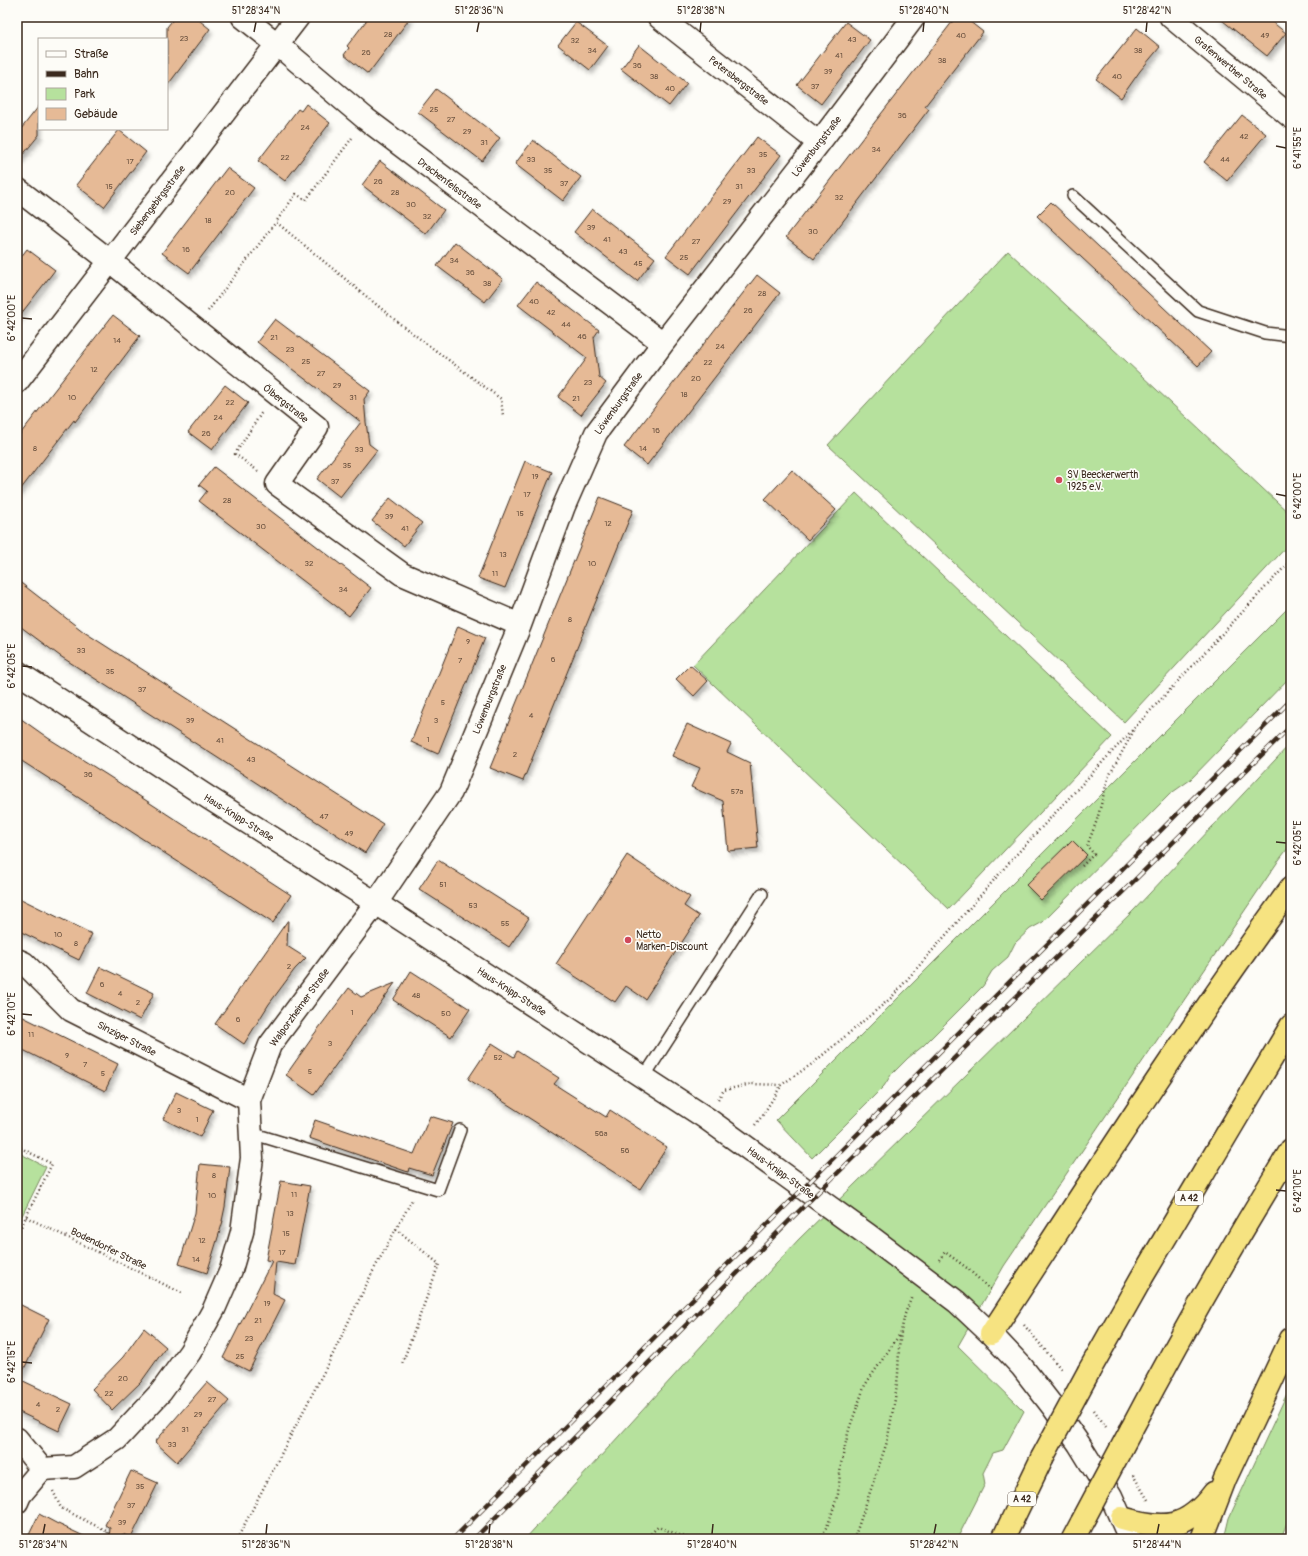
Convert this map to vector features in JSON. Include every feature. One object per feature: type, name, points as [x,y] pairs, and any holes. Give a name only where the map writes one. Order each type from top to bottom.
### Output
[{"type":"highway","points":[[991,1334],[1114,1144],[1236,963],[1291,888]]},
{"type":"highway","name":"A 42","points":[[1003,1539],[1042,1458],[1089,1371],[1146,1271],[1291,1026]]},
{"type":"highway","points":[[1077,1530],[1155,1384],[1250,1217],[1291,1150]]},
{"type":"highway","points":[[1202,1539],[1225,1479],[1291,1339]]},
{"type":"highway","points":[[1122,1518],[1148,1525],[1173,1525],[1197,1513],[1205,1506],[1225,1479]]},
{"type":"street","name":"Drachenfelsstraße","points":[[243,17],[366,119],[663,343]]},
{"type":"street","name":"Siebengebirgsstraße","points":[[17,382],[298,17]]},
{"type":"street","name":"Petersbergstraße","points":[[659,17],[819,143]]},
{"type":"street","name":"Löwenburgstraße","points":[[376,903],[452,792],[520,625],[564,506],[596,433],[663,343],[819,143],[914,17]]},
{"type":"street","name":"Grafenwerther Straße","points":[[1171,17],[1291,117]]},
{"type":"street","name":"Ölbergstraße","points":[[17,189],[110,261],[317,427],[276,484]]},
{"type":"street","points":[[276,484],[402,574],[520,625]]},
{"type":"street","name":"Haus-Knipp-Straße","points":[[17,672],[209,798],[376,903],[706,1118],[925,1277],[957,1302],[991,1334],[1022,1367],[1079,1444],[1111,1496],[1130,1539]]},
{"type":"street","name":"Walporzheimer Straße","points":[[42,1469],[74,1467],[118,1439],[160,1392],[190,1352],[214,1309],[231,1270],[242,1232],[252,1158],[249,1100],[270,1045],[376,903]]},
{"type":"street","name":"Sinziger Straße","points":[[17,960],[24,963],[71,1010],[249,1100]]},
{"type":"street","points":[[17,1439],[42,1469],[20,1495],[17,1502]]},
{"type":"lane","points":[[1073,196],[1198,311],[1266,334],[1291,336]]},
{"type":"lane","points":[[644,1077],[762,894]]},
{"type":"lane","points":[[251,1133],[438,1190],[460,1130]]},
{"type":"path","points":[[194,329],[296,194],[306,200],[366,119]]},
{"type":"path","points":[[276,222],[400,324],[501,399],[503,416]]},
{"type":"path","points":[[274,393],[235,454],[276,484]]},
{"type":"path","points":[[740,1142],[762,1116],[781,1085],[812,1064],[890,998],[1014,857],[1291,560]]},
{"type":"path","points":[[1082,866],[1094,854],[1087,846],[1097,820],[1108,778],[1136,726]]},
{"type":"path","points":[[706,1118],[724,1090],[752,1084],[781,1085]]},
{"type":"path","points":[[17,1146],[52,1164],[17,1235]]},
{"type":"path","points":[[237,1539],[331,1358],[372,1273],[420,1184]]},
{"type":"path","name":"Bodendorfer Straße","points":[[26,1217],[184,1294]]},
{"type":"path","points":[[396,1229],[438,1264],[402,1364]]},
{"type":"path","points":[[854,1539],[887,1442],[895,1399],[899,1348],[905,1314],[912,1295],[925,1277]]},
{"type":"path","points":[[820,1539],[829,1522],[838,1494],[841,1464],[849,1429],[865,1385],[901,1332]]},
{"type":"path","points":[[42,1469],[60,1508],[108,1532],[106,1538],[109,1539]]},
{"type":"path","points":[[645,1539],[658,1527],[690,1539]]},
{"type":"green space","name":"SV Beeckerwerth 1925 e.V.","points":[[1008,251],[1291,515],[1291,542],[1124,722],[828,445]]},
{"type":"green space","points":[[856,493],[1112,737],[949,909],[693,665]]},
{"type":"green space","points":[[1291,605],[1291,676],[1190,780],[1170,794],[1043,922],[1030,929],[1015,943],[1008,957],[992,971],[983,986],[923,1046],[891,1075],[884,1086],[812,1158],[776,1120]]},
{"type":"green space","points":[[1291,743],[1291,844],[1004,1266],[958,1346],[1024,1411],[1003,1450],[993,1453],[983,1473],[985,1484],[957,1539],[525,1539],[798,1240],[1134,910]]},
{"type":"green space","points":[[17,1152],[46,1167],[17,1226]]},
{"type":"green space","points":[[1291,1385],[1291,1511],[1281,1539],[1224,1539],[1229,1518]]},
{"type":"building","points":[[175,17],[195,17],[210,29],[168,85],[168,38],[167,27]]},
{"type":"building","points":[[369,17],[411,17],[368,74],[344,55],[349,48],[347,46]]},
{"type":"building","points":[[956,17],[964,17],[983,32],[925,106],[929,109],[814,259],[786,237]]},
{"type":"building","points":[[1218,17],[1266,17],[1286,33],[1267,56]]},
{"type":"building","points":[[576,22],[608,46],[590,70],[558,45]]},
{"type":"building","points":[[846,22],[870,40],[821,104],[797,85]]},
{"type":"building","points":[[1137,28],[1160,47],[1140,71],[1121,98],[1096,79]]},
{"type":"building","points":[[639,45],[687,83],[669,106],[621,69]]},
{"type":"building","points":[[436,89],[500,138],[482,161],[418,112]]},
{"type":"building","points":[[306,104],[330,123],[285,181],[258,161],[298,109],[301,111]]},
{"type":"building","points":[[38,107],[39,135],[17,162],[17,134]]},
{"type":"building","points":[[1242,115],[1266,134],[1227,181],[1204,162]]},
{"type":"building","points":[[119,130],[146,152],[104,207],[76,185]]},
{"type":"building","points":[[757,137],[781,155],[690,274],[666,256]]},
{"type":"building","points":[[533,140],[581,177],[563,201],[515,164]]},
{"type":"building","points":[[380,161],[444,210],[426,234],[362,185]]},
{"type":"building","points":[[227,168],[254,188],[189,273],[162,253]]},
{"type":"building","points":[[1051,202],[1211,352],[1198,366],[1037,216]]},
{"type":"building","points":[[592,209],[655,258],[637,281],[574,232]]},
{"type":"building","points":[[455,242],[503,279],[485,302],[437,266]]},
{"type":"building","points":[[27,249],[55,270],[17,319],[17,262]]},
{"type":"building","points":[[757,275],[780,293],[647,465],[624,447]]},
{"type":"building","points":[[536,282],[599,330],[594,337],[599,377],[606,383],[581,415],[558,397],[587,358],[518,305]]},
{"type":"building","points":[[113,315],[140,336],[75,422],[74,420],[17,494],[17,438]]},
{"type":"building","points":[[275,319],[370,391],[364,399],[366,422],[369,444],[377,450],[340,497],[317,479],[361,422],[257,342]]},
{"type":"building","points":[[225,385],[248,403],[212,450],[188,432]]},
{"type":"building","points":[[525,461],[552,472],[505,588],[478,578]]},
{"type":"building","points":[[214,467],[371,588],[349,616],[199,501],[207,491],[199,485]]},
{"type":"building","points":[[792,470],[836,510],[808,540],[765,499]]},
{"type":"building","points":[[600,497],[633,510],[523,781],[490,768]]},
{"type":"building","points":[[390,498],[422,523],[404,546],[372,521]]},
{"type":"building","points":[[17,580],[84,632],[383,824],[365,853],[60,656],[17,624]]},
{"type":"building","points":[[458,626],[485,638],[438,754],[411,742]]},
{"type":"building","points":[[690,665],[708,681],[694,696],[676,679]]},
{"type":"building","points":[[17,716],[48,738],[291,895],[273,923],[17,758]]},
{"type":"building","points":[[687,724],[731,744],[727,752],[750,763],[758,848],[728,851],[723,801],[691,787],[700,768],[672,756]]},
{"type":"building","points":[[1072,840],[1087,855],[1041,900],[1026,885]]},
{"type":"building","name":"Netto Marken-Discount","points":[[627,855],[690,897],[684,906],[699,916],[645,999],[626,986],[615,1002],[556,964]]},
{"type":"building","points":[[438,860],[529,918],[509,947],[419,889]]},
{"type":"building","points":[[17,897],[92,934],[79,960],[17,930]]},
{"type":"building","points":[[288,920],[287,946],[306,958],[295,969],[269,1004],[244,1044],[215,1024]]},
{"type":"building","points":[[100,967],[154,993],[140,1020],[87,993]]},
{"type":"building","points":[[411,971],[470,1009],[451,1037],[393,1000]]},
{"type":"building","points":[[395,983],[314,1095],[286,1075],[312,1037],[349,988],[361,997]]},
{"type":"building","points":[[17,1014],[118,1064],[105,1091],[17,1047]]},
{"type":"building","points":[[492,1043],[514,1057],[517,1051],[559,1078],[554,1084],[606,1117],[610,1110],[667,1147],[640,1189],[468,1079]]},
{"type":"building","points":[[176,1092],[213,1110],[200,1137],[163,1119]]},
{"type":"building","points":[[430,1116],[453,1123],[432,1175],[409,1168],[408,1172],[309,1138],[315,1120],[414,1154]]},
{"type":"building","points":[[200,1164],[230,1167],[223,1221],[207,1273],[179,1264],[195,1213]]},
{"type":"building","points":[[281,1181],[310,1186],[295,1265],[276,1262],[273,1294],[285,1300],[249,1371],[223,1358],[272,1261],[266,1260]]},
{"type":"building","points":[[17,1303],[49,1319],[19,1379],[72,1404],[59,1431],[17,1411]]},
{"type":"building","points":[[144,1328],[166,1347],[141,1382],[112,1410],[92,1389],[123,1357]]},
{"type":"building","points":[[207,1382],[229,1401],[177,1462],[155,1442]]},
{"type":"building","points":[[131,1471],[158,1483],[131,1538],[123,1534],[119,1539],[109,1539],[110,1528],[105,1525]]},
{"type":"building","points":[[39,1514],[56,1523],[90,1539],[27,1539]]},
{"type":"railway","points":[[453,1539],[1291,700]]},
{"type":"railway","points":[[474,1539],[791,1219],[1291,726]]},
{"type":"place","name":"SV Beeckerwerth 1925 e.V.","points":[[1059,480]]},
{"type":"place","name":"Netto Marken-Discount","points":[[628,940]]}]
